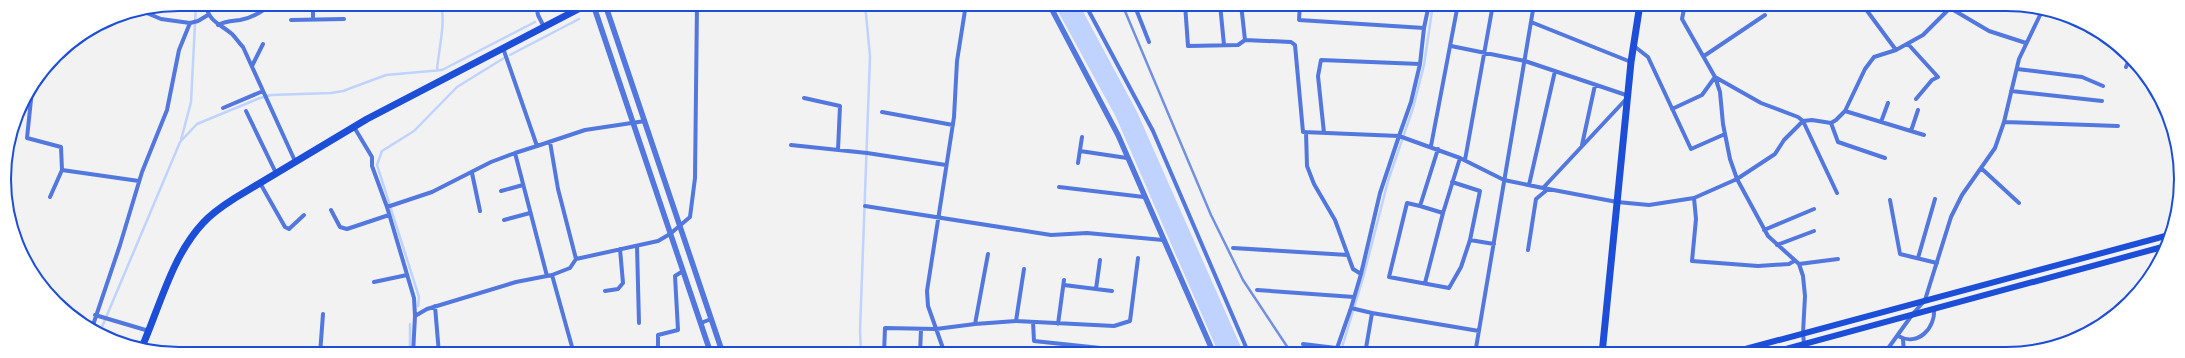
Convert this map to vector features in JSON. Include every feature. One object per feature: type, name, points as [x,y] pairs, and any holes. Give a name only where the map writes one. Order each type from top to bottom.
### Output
[{"type":"main road","points":[[144,343],[177,263],[192,238],[203,223],[214,212],[354,127],[575,11]]},
{"type":"main road","points":[[1603,347],[1629,96],[1631,62],[1639,11]]},
{"type":"main road","points":[[1752,347],[2164,236]]},
{"type":"main road","points":[[1793,347],[2159,248]]},
{"type":"street","points":[[207,11],[208,15],[218,25],[232,34],[243,47],[295,162]]},
{"type":"street","points":[[218,25],[224,22],[250,17],[263,11]]},
{"type":"street","points":[[313,11],[313,20]]},
{"type":"street","points":[[537,11],[544,27]]},
{"type":"street","points":[[595,11],[709,347]]},
{"type":"street","points":[[607,11],[721,347]]},
{"type":"street","points":[[415,316],[435,306],[516,282],[552,275],[570,268],[576,259],[658,241],[670,234],[690,217],[695,178],[697,11]]},
{"type":"street","points":[[942,347],[928,306],[927,291],[937,218],[953,125],[957,61],[965,11]]},
{"type":"street","points":[[1053,11],[1128,158],[1211,347]]},
{"type":"street","points":[[1089,11],[1152,131],[1246,347]]},
{"type":"street","points":[[1137,11],[1149,42]]},
{"type":"street","points":[[1186,11],[1188,46],[1238,45],[1245,40],[1291,42],[1295,45],[1302,132],[1399,136],[1431,146],[1465,160],[1504,180],[1617,202],[1649,205],[1694,198],[1736,179],[1775,154],[1784,140],[1803,121],[1812,120],[1831,123],[1845,111],[1865,69],[1874,57],[1896,50],[1923,35],[1947,11]]},
{"type":"street","points":[[1221,11],[1224,45]]},
{"type":"street","points":[[1242,11],[1245,40]]},
{"type":"street","points":[[1300,11],[1299,20],[1424,28]]},
{"type":"street","points":[[1336,347],[1361,274],[1380,193],[1411,102],[1420,64],[1428,11]]},
{"type":"street","points":[[1431,146],[1457,11]]},
{"type":"street","points":[[1465,160],[1492,11]]},
{"type":"street","points":[[1476,347],[1533,11]]},
{"type":"street","points":[[1684,11],[1682,19],[1715,77],[1720,92],[1725,134],[1736,179],[1764,230],[1777,246],[1799,264],[1838,259]]},
{"type":"street","points":[[1867,11],[1896,50]]},
{"type":"street","points":[[1955,11],[1989,31],[2026,44]]},
{"type":"street","points":[[148,14],[161,19],[192,22],[208,15]]},
{"type":"street","points":[[1889,347],[1912,314],[1925,300],[1951,217],[1962,196],[1995,148],[2004,122],[2017,69],[2026,44],[2040,14]]},
{"type":"street","points":[[1704,56],[1765,15]]},
{"type":"street","points":[[291,20],[344,19]]},
{"type":"street","points":[[93,323],[140,181],[167,110],[179,50],[192,22]]},
{"type":"street","points":[[1531,22],[1631,62]]},
{"type":"street","points":[[252,66],[263,44]]},
{"type":"street","points":[[1908,44],[1938,77],[1932,80],[1916,99]]},
{"type":"street","points":[[1451,46],[1485,51],[1525,61],[1629,96],[1543,188]]},
{"type":"street","points":[[1633,46],[1648,57],[1691,149],[1725,134]]},
{"type":"street","points":[[503,48],[537,146]]},
{"type":"street","points":[[1324,133],[1318,76],[1321,60],[1420,64]]},
{"type":"street","points":[[2126,67],[2128,63]]},
{"type":"street","points":[[2017,69],[2082,77],[2103,86]]},
{"type":"street","points":[[1529,185],[1555,71]]},
{"type":"street","points":[[1672,109],[1702,94],[1715,77]]},
{"type":"street","points":[[1715,77],[1761,103],[1798,117],[1803,121],[1837,193]]},
{"type":"street","points":[[1582,145],[1595,84]]},
{"type":"street","points":[[2011,91],[2102,101]]},
{"type":"street","points":[[223,108],[264,93]]},
{"type":"street","points":[[804,98],[840,106],[838,150]]},
{"type":"street","points":[[31,100],[28,138],[61,148],[62,170],[50,197]]},
{"type":"street","points":[[1881,122],[1888,103]]},
{"type":"street","points":[[1911,131],[1918,110]]},
{"type":"street","points":[[246,111],[276,173]]},
{"type":"street","points":[[1845,111],[1924,135]]},
{"type":"street","points":[[882,112],[953,125]]},
{"type":"street","points":[[389,206],[432,192],[491,162],[550,142],[570,133],[644,121]]},
{"type":"street","points":[[2004,122],[2118,126]]},
{"type":"street","points":[[1831,123],[1838,142],[1885,158]]},
{"type":"street","points":[[354,127],[372,157],[372,166],[389,206],[389,215],[414,298],[415,316],[413,347]]},
{"type":"street","points":[[1306,132],[1307,166],[1314,184],[1335,220],[1354,269],[1361,274]]},
{"type":"street","points":[[1078,163],[1082,137]]},
{"type":"street","points":[[550,142],[558,189],[576,259]]},
{"type":"street","points":[[791,145],[946,165]]},
{"type":"street","points":[[1420,206],[1438,149]]},
{"type":"street","points":[[1080,151],[1128,158]]},
{"type":"street","points":[[515,153],[547,276]]},
{"type":"street","points":[[1425,283],[1443,212],[1460,158]]},
{"type":"street","points":[[1981,168],[2019,203]]},
{"type":"street","points":[[62,170],[140,181]]},
{"type":"street","points":[[472,173],[480,211]]},
{"type":"street","points":[[1443,212],[1407,203],[1389,277],[1449,288],[1461,267],[1470,240],[1480,191],[1452,182]]},
{"type":"street","points":[[260,183],[285,227],[289,229],[304,215]]},
{"type":"street","points":[[501,191],[523,185]]},
{"type":"street","points":[[1059,187],[1144,197]]},
{"type":"street","points":[[1528,250],[1536,199],[1548,189]]},
{"type":"street","points":[[1694,198],[1696,219],[1692,261],[1758,266],[1789,264],[1794,261]]},
{"type":"street","points":[[1918,258],[1935,199]]},
{"type":"street","points":[[1890,200],[1900,254],[1937,262]]},
{"type":"street","points":[[865,206],[1051,235],[1087,233],[1163,240]]},
{"type":"street","points":[[1764,230],[1814,209]]},
{"type":"street","points":[[331,210],[340,227],[347,230],[389,215]]},
{"type":"street","points":[[504,220],[530,213]]},
{"type":"street","points":[[1777,246],[1814,231]]},
{"type":"street","points":[[1470,240],[1494,244]]},
{"type":"street","points":[[637,246],[639,323]]},
{"type":"street","points":[[1233,248],[1348,255]]},
{"type":"street","points":[[605,291],[618,290],[623,283],[620,249]]},
{"type":"street","points":[[975,324],[988,254]]},
{"type":"street","points":[[884,347],[885,328],[936,329],[1016,321],[1114,326],[1130,321],[1138,258]]},
{"type":"street","points":[[1096,289],[1100,260]]},
{"type":"street","points":[[1799,264],[1803,276],[1805,296],[1803,333],[1804,347]]},
{"type":"street","points":[[1016,321],[1024,269]]},
{"type":"street","points":[[658,347],[658,335],[678,330],[675,276],[683,271]]},
{"type":"street","points":[[374,282],[407,275]]},
{"type":"street","points":[[552,275],[572,347]]},
{"type":"street","points":[[1058,324],[1064,283],[1112,291]]},
{"type":"street","points":[[1257,290],[1354,297]]},
{"type":"street","points":[[435,306],[438,347]]},
{"type":"street","points":[[1350,308],[1372,313],[1479,330]]},
{"type":"street","points":[[1898,336],[1903,339],[1911,340],[1924,335],[1931,326],[1934,308]]},
{"type":"street","points":[[1366,347],[1372,313]]},
{"type":"street","points":[[321,347],[323,314]]},
{"type":"street","points":[[95,315],[149,331]]},
{"type":"street","points":[[701,323],[711,320]]},
{"type":"street","points":[[1033,322],[1034,341],[1091,347]]},
{"type":"street","points":[[920,347],[921,329]]},
{"type":"street","points":[[1903,339],[1904,347]]},
{"type":"street","points":[[1303,344],[1328,347]]},
{"type":"water","points":[[1058,11],[1083,11],[1137,112],[1241,347],[1216,347],[1116,117]]},
{"type":"waterway","points":[[181,140],[191,102],[196,11]]},
{"type":"waterway","points":[[437,70],[443,18],[442,11]]},
{"type":"waterway","points":[[861,347],[860,331],[870,56],[866,11]]},
{"type":"waterway","points":[[1342,347],[1363,278],[1388,181],[1413,108],[1424,65],[1432,11]]},
{"type":"waterway","points":[[510,55],[579,19]]},
{"type":"waterway","points":[[102,328],[180,142],[197,124],[260,98],[271,95],[331,93],[343,91],[386,75],[442,70],[535,22]]},
{"type":"waterway","points":[[418,306],[419,297],[377,165],[382,151],[414,131],[457,87],[504,58]]},
{"type":"waterway","points":[[410,324],[410,347]]},
{"type":"railway","points":[[1125,11],[1211,215],[1243,280],[1287,347]]}]
